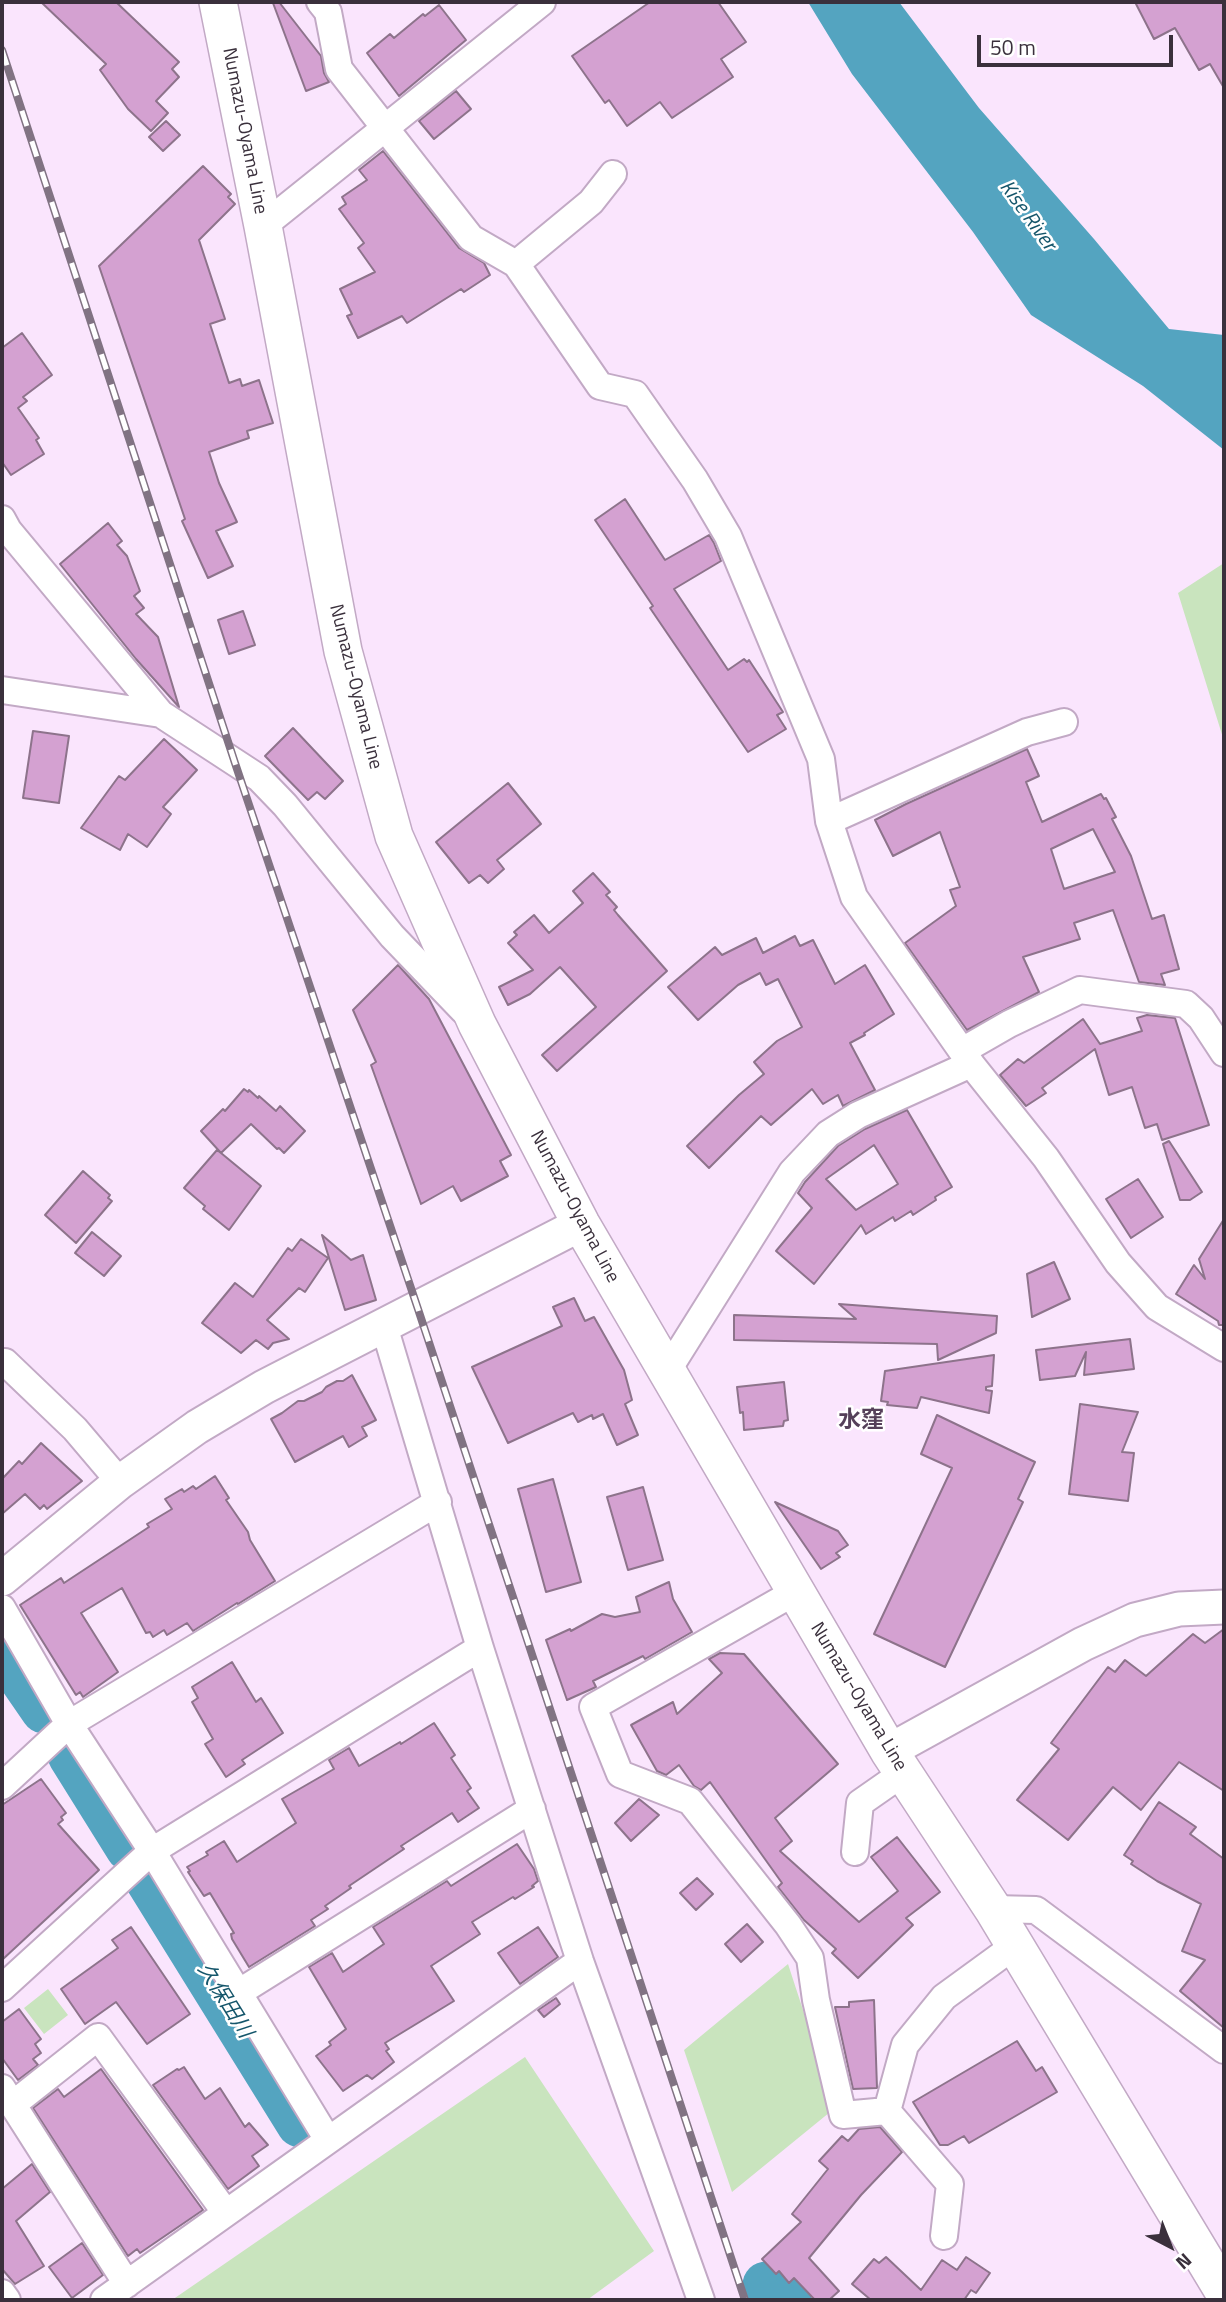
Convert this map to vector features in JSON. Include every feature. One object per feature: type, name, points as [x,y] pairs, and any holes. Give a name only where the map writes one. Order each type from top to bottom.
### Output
[{"type":"main road","name":"Numazu-Oyama Line","points":[[218,2],[343,651],[394,836],[477,1024],[581,1224],[794,1592],[896,1762],[993,1909],[1224,2292]]},
{"type":"street","points":[[320,2],[328,12],[339,69],[471,238],[516,264],[600,386],[635,394],[695,480],[728,536],[821,759],[829,821],[854,897],[967,1058],[1046,1158],[1118,1263],[1157,1307],[1224,1348]]},
{"type":"street","points":[[263,226],[542,2]]},
{"type":"street","points":[[516,264],[590,202],[612,174]]},
{"type":"street","points":[[2,519],[8,530],[161,714],[259,778],[285,805],[392,936],[477,1024]]},
{"type":"street","points":[[2,690],[161,714]]},
{"type":"street","points":[[829,821],[1027,732],[1063,722]]},
{"type":"street","points":[[666,1373],[792,1172],[828,1134],[858,1115],[967,1058],[1009,1024],[1080,990],[1186,1004],[1201,1018],[1224,1053]]},
{"type":"street","points":[[2,1579],[120,1482],[197,1427],[264,1387],[581,1224]]},
{"type":"street","points":[[384,1326],[480,1648],[580,1961],[701,2300]]},
{"type":"street","points":[[5,1362],[75,1429],[120,1482]]},
{"type":"street","points":[[2,1786],[69,1724],[438,1502]]},
{"type":"street","points":[[794,1592],[593,1707],[620,1774],[690,1801],[788,1925],[810,1958],[816,2000],[843,2115],[887,2111]]},
{"type":"street","points":[[855,1852],[860,1803],[896,1762],[1083,1644],[1135,1620],[1179,1609],[1224,1607]]},
{"type":"street","points":[[2,1608],[69,1724],[152,1851],[328,2140]]},
{"type":"street","points":[[2,1987],[152,1851],[480,1648]]},
{"type":"street","points":[[237,1993],[532,1809]]},
{"type":"street","points":[[993,1909],[1036,1909],[1224,2050]]},
{"type":"street","points":[[887,2111],[905,2045],[944,1997],[1014,1946]]},
{"type":"street","points":[[104,2300],[580,1961]]},
{"type":"street","points":[[127,2284],[7,2097],[98,2037],[226,2213]]},
{"type":"street","points":[[887,2111],[950,2184],[944,2236]]},
{"type":"street","points":[[2,2293],[7,2300]]},
{"type":"green space","points":[[1224,563],[1224,741],[1178,593]]},
{"type":"green space","points":[[788,1964],[835,2108],[732,2192],[684,2050]]},
{"type":"green space","points":[[48,1989],[68,2015],[44,2034],[24,2008]]},
{"type":"green space","points":[[525,2057],[654,2251],[587,2300],[172,2300]]},
{"type":"water","name":"Kise River","points":[[808,2],[899,2],[979,108],[1169,329],[1224,335],[1224,450],[1143,386],[1031,315],[973,232],[852,74]]},
{"type":"building","points":[[41,2],[116,2],[179,62],[172,69],[179,77],[156,101],[168,113],[151,131],[128,109],[100,70],[106,64]]},
{"type":"building","points":[[279,2],[321,56],[324,73],[329,82],[306,91],[273,3]]},
{"type":"building","points":[[650,2],[718,2],[746,42],[721,59],[733,77],[672,118],[660,102],[627,126],[609,100],[605,103],[572,56]]},
{"type":"building","points":[[1135,2],[1224,2],[1224,88],[1210,64],[1199,70],[1175,28],[1154,39]]},
{"type":"building","points":[[439,5],[466,40],[399,96],[367,53],[390,34],[394,38],[423,14],[425,16]]},
{"type":"building","points":[[456,91],[471,109],[434,139],[419,121]]},
{"type":"building","points":[[166,121],[180,135],[163,151],[149,137]]},
{"type":"building","points":[[383,151],[459,248],[484,263],[490,275],[464,292],[461,289],[407,323],[402,316],[358,338],[347,316],[352,314],[340,289],[375,272],[358,248],[364,243],[339,209],[346,204],[342,197],[367,180],[359,170]]},
{"type":"building","points":[[203,166],[231,194],[228,197],[235,204],[199,240],[225,319],[210,324],[229,383],[240,379],[242,386],[259,380],[273,423],[247,431],[249,438],[209,452],[219,483],[237,522],[216,531],[233,566],[208,578],[182,521],[185,519],[99,266]]},
{"type":"building","points":[[22,333],[52,375],[23,397],[27,401],[18,408],[39,438],[36,440],[44,454],[11,475],[2,462],[2,348]]},
{"type":"building","points":[[625,499],[665,560],[709,535],[714,543],[721,561],[674,589],[728,670],[744,659],[747,662],[749,660],[783,712],[777,715],[786,729],[748,752],[650,608],[653,606],[595,520]]},
{"type":"building","points":[[108,523],[122,541],[117,545],[127,556],[140,591],[134,596],[144,608],[136,614],[158,637],[179,707],[136,659],[60,564]]},
{"type":"building","points":[[243,611],[255,645],[229,654],[218,620]]},
{"type":"building","points":[[293,728],[343,781],[325,799],[317,792],[308,800],[265,756]]},
{"type":"building","points":[[33,731],[69,736],[59,803],[23,798]]},
{"type":"building","points":[[164,739],[197,770],[163,807],[171,814],[147,847],[128,834],[120,850],[81,828],[119,776],[125,780]]},
{"type":"building","points":[[1027,749],[1039,776],[1026,782],[1042,822],[1101,794],[1106,798],[1116,817],[1112,819],[1131,856],[1152,919],[1164,915],[1179,969],[1161,974],[1165,985],[1139,982],[1113,910],[1074,923],[1080,939],[1023,957],[1039,992],[967,1030],[905,943],[956,906],[950,890],[960,887],[940,832],[893,856],[875,820]],"holes":[[[1093,829],[1115,872],[1064,889],[1051,849]]]},
{"type":"building","points":[[508,783],[541,824],[497,860],[504,869],[488,883],[480,875],[469,883],[436,842]]},
{"type":"building","points":[[593,873],[610,892],[606,895],[617,907],[614,910],[667,971],[557,1071],[542,1055],[596,1007],[560,967],[530,994],[508,1005],[499,987],[533,970],[508,943],[517,935],[514,932],[534,915],[549,933],[583,903],[573,891]]},
{"type":"building","points":[[795,936],[800,946],[813,940],[835,984],[865,965],[894,1014],[850,1043],[875,1090],[843,1106],[838,1095],[823,1104],[812,1089],[771,1125],[761,1116],[709,1168],[687,1146],[764,1074],[754,1062],[777,1041],[802,1027],[778,979],[766,985],[760,973],[738,985],[698,1020],[668,987],[715,947],[722,955],[756,938],[763,953]]},
{"type":"building","points":[[398,965],[429,999],[511,1155],[500,1161],[508,1176],[461,1201],[453,1186],[421,1204],[371,1065],[376,1062],[353,1010]]},
{"type":"building","points":[[1147,1015],[1175,1018],[1209,1125],[1162,1140],[1157,1124],[1145,1128],[1132,1087],[1109,1095],[1095,1049],[1042,1088],[1046,1093],[1026,1106],[1000,1075],[1018,1059],[1024,1063],[1083,1019],[1100,1044],[1142,1031],[1137,1018]]},
{"type":"building","points":[[244,1089],[258,1098],[259,1096],[276,1111],[280,1106],[305,1131],[284,1153],[251,1124],[221,1153],[201,1131],[223,1109],[225,1111]]},
{"type":"building","points":[[907,1110],[952,1187],[913,1215],[911,1211],[895,1221],[893,1217],[866,1234],[861,1225],[814,1284],[776,1251],[812,1208],[798,1193],[805,1182],[838,1146],[865,1129]],"holes":[[[874,1145],[898,1184],[856,1210],[826,1179]]]},
{"type":"building","points":[[1169,1141],[1202,1192],[1190,1200],[1180,1200],[1163,1144]]},
{"type":"building","points":[[217,1150],[261,1186],[229,1230],[203,1209],[205,1206],[184,1188]]},
{"type":"building","points":[[83,1171],[110,1195],[108,1198],[112,1201],[76,1243],[45,1215]]},
{"type":"building","points":[[1138,1179],[1163,1217],[1131,1238],[1106,1199]]},
{"type":"building","points":[[1224,1219],[1224,1325],[1219,1325],[1218,1321],[1176,1294],[1194,1265],[1205,1279],[1199,1259]]},
{"type":"building","points":[[92,1232],[121,1256],[104,1276],[75,1253]]},
{"type":"building","points":[[322,1235],[351,1260],[363,1255],[376,1300],[345,1310]]},
{"type":"building","points":[[301,1239],[328,1258],[305,1292],[299,1288],[267,1320],[289,1339],[273,1343],[268,1349],[256,1340],[241,1353],[202,1323],[235,1283],[253,1297],[288,1248],[292,1251]]},
{"type":"building","points":[[1054,1262],[1070,1299],[1032,1317],[1027,1274]]},
{"type":"building","points":[[574,1298],[585,1321],[594,1317],[624,1370],[632,1400],[625,1404],[638,1435],[617,1445],[603,1414],[593,1419],[592,1415],[578,1422],[573,1413],[508,1443],[472,1367],[562,1326],[553,1307]]},
{"type":"building","points":[[839,1304],[997,1316],[996,1333],[938,1360],[937,1344],[734,1340],[734,1315],[856,1319]]},
{"type":"building","points":[[1130,1339],[1134,1369],[1084,1375],[1086,1352],[1075,1376],[1040,1380],[1036,1350]]},
{"type":"building","points":[[994,1355],[992,1386],[986,1387],[986,1390],[992,1391],[989,1413],[921,1397],[917,1408],[887,1405],[888,1402],[881,1401],[885,1371]]},
{"type":"building","points":[[352,1375],[376,1420],[362,1427],[367,1436],[349,1447],[343,1436],[295,1462],[271,1419],[298,1401],[304,1401]]},
{"type":"building","points":[[784,1382],[788,1420],[784,1421],[783,1426],[744,1430],[737,1387]]},
{"type":"building","points":[[1080,1404],[1138,1412],[1122,1452],[1134,1453],[1128,1501],[1069,1494]]},
{"type":"building","points":[[937,1415],[1035,1462],[1018,1499],[1023,1502],[945,1667],[874,1634],[952,1468],[921,1454]]},
{"type":"building","points":[[41,1443],[82,1481],[47,1509],[44,1505],[40,1509],[25,1494],[2,1514],[2,1479],[19,1461],[22,1464]]},
{"type":"building","points":[[215,1476],[229,1498],[226,1500],[248,1532],[250,1540],[275,1581],[193,1631],[187,1623],[167,1635],[164,1630],[153,1637],[150,1632],[146,1633],[122,1588],[81,1613],[118,1672],[83,1697],[80,1692],[76,1695],[20,1605],[61,1578],[64,1583],[149,1527],[147,1524],[172,1509],[165,1499],[182,1489],[184,1492],[193,1486],[196,1489]]},
{"type":"building","points":[[553,1479],[581,1582],[546,1592],[518,1489]]},
{"type":"building","points":[[643,1487],[663,1560],[628,1570],[607,1497]]},
{"type":"building","points":[[775,1502],[838,1531],[848,1545],[836,1553],[840,1557],[821,1569]]},
{"type":"building","points":[[669,1582],[673,1599],[692,1632],[645,1659],[643,1656],[593,1681],[596,1687],[567,1700],[546,1640],[570,1629],[571,1631],[602,1614],[615,1617],[640,1612],[636,1597]]},
{"type":"building","points":[[1224,1629],[1224,1791],[1179,1762],[1141,1810],[1113,1787],[1068,1840],[1017,1800],[1059,1749],[1051,1743],[1108,1667],[1115,1672],[1125,1660],[1146,1676],[1193,1634],[1205,1643]]},
{"type":"building","points":[[720,1653],[744,1654],[838,1764],[775,1818],[792,1841],[780,1851],[859,1922],[898,1891],[871,1857],[897,1837],[940,1892],[906,1918],[913,1925],[858,1978],[832,1953],[836,1949],[804,1920],[778,1887],[782,1883],[710,1782],[701,1790],[694,1786],[679,1765],[666,1775],[657,1771],[631,1725],[673,1702],[677,1714],[722,1673],[709,1659]]},
{"type":"building","points":[[232,1662],[256,1702],[261,1698],[283,1733],[242,1760],[245,1764],[226,1777],[205,1744],[213,1739],[192,1702],[198,1698],[192,1687]]},
{"type":"building","points":[[434,1723],[455,1755],[451,1758],[471,1788],[467,1791],[479,1808],[458,1822],[452,1813],[401,1846],[404,1849],[349,1886],[351,1888],[325,1906],[328,1909],[311,1920],[315,1926],[249,1967],[232,1939],[231,1934],[234,1933],[210,1893],[204,1896],[187,1867],[208,1855],[206,1852],[224,1841],[237,1862],[296,1823],[282,1799],[334,1769],[329,1760],[349,1748],[359,1766]]},
{"type":"building","points":[[41,1779],[66,1813],[58,1824],[99,1870],[2,1960],[2,1805]]},
{"type":"building","points":[[639,1799],[659,1815],[631,1841],[615,1823]]},
{"type":"building","points":[[1159,1802],[1196,1827],[1190,1834],[1224,1859],[1224,2028],[1180,1991],[1205,1960],[1182,1951],[1201,1904],[1157,1881],[1131,1864],[1133,1861],[1124,1855]]},
{"type":"building","points":[[517,1844],[534,1869],[538,1881],[532,1886],[534,1887],[472,1922],[480,1934],[431,1966],[454,2001],[385,2043],[389,2049],[386,2051],[394,2062],[372,2079],[367,2075],[343,2091],[316,2056],[346,2029],[309,1967],[332,1953],[343,1972],[384,1944],[373,1927],[447,1881],[451,1886]]},
{"type":"building","points":[[697,1878],[713,1894],[696,1910],[680,1893]]},
{"type":"building","points":[[747,1924],[763,1942],[741,1962],[725,1944]]},
{"type":"building","points":[[131,1927],[190,2014],[147,2044],[116,2002],[85,2024],[61,1989],[118,1948],[112,1940]]},
{"type":"building","points":[[538,1927],[558,1957],[520,1984],[498,1953]]},
{"type":"building","points":[[556,1998],[560,2004],[544,2017],[538,2010]]},
{"type":"building","points":[[874,2000],[877,2088],[853,2089],[835,2007],[849,2007],[849,2002]]},
{"type":"building","points":[[19,2009],[41,2039],[35,2044],[41,2053],[33,2059],[38,2065],[18,2080],[2,2058],[2,2022]]},
{"type":"building","points":[[1017,2041],[1036,2071],[1042,2067],[1057,2092],[969,2143],[964,2136],[948,2145],[940,2145],[913,2102]]},
{"type":"building","points":[[184,2067],[205,2099],[220,2088],[245,2127],[249,2123],[268,2145],[252,2156],[259,2166],[228,2189],[153,2085]]},
{"type":"building","points":[[101,2069],[203,2210],[140,2253],[137,2249],[128,2256],[33,2108],[58,2089],[64,2097]]},
{"type":"building","points":[[880,2127],[902,2152],[861,2195],[809,2258],[839,2291],[829,2300],[815,2300],[794,2278],[789,2283],[779,2271],[776,2274],[762,2259],[801,2222],[792,2214],[828,2169],[819,2161],[842,2136],[848,2141],[859,2129]]},
{"type":"building","points":[[32,2164],[50,2192],[16,2221],[44,2266],[15,2284],[2,2269],[2,2189]]},
{"type":"building","points":[[82,2243],[103,2275],[72,2298],[49,2267]]},
{"type":"building","points":[[886,2257],[921,2290],[942,2260],[957,2270],[966,2257],[990,2273],[976,2293],[971,2290],[964,2300],[871,2300],[852,2284],[874,2259],[879,2263]]},
{"type":"waterway","name":"久保田川","points":[[2,1649],[44,1710]]},
{"type":"waterway","name":"久保田川","points":[[71,1755],[129,1848]]},
{"type":"waterway","name":"久保田川","points":[[148,1879],[300,2124]]},
{"type":"waterway","name":"久保田川","points":[[766,2285],[788,2300]]},
{"type":"railway","points":[[2,50],[235,763],[745,2300]]},
{"type":"district","name":"水窪","points":[[861,1421]]}]
